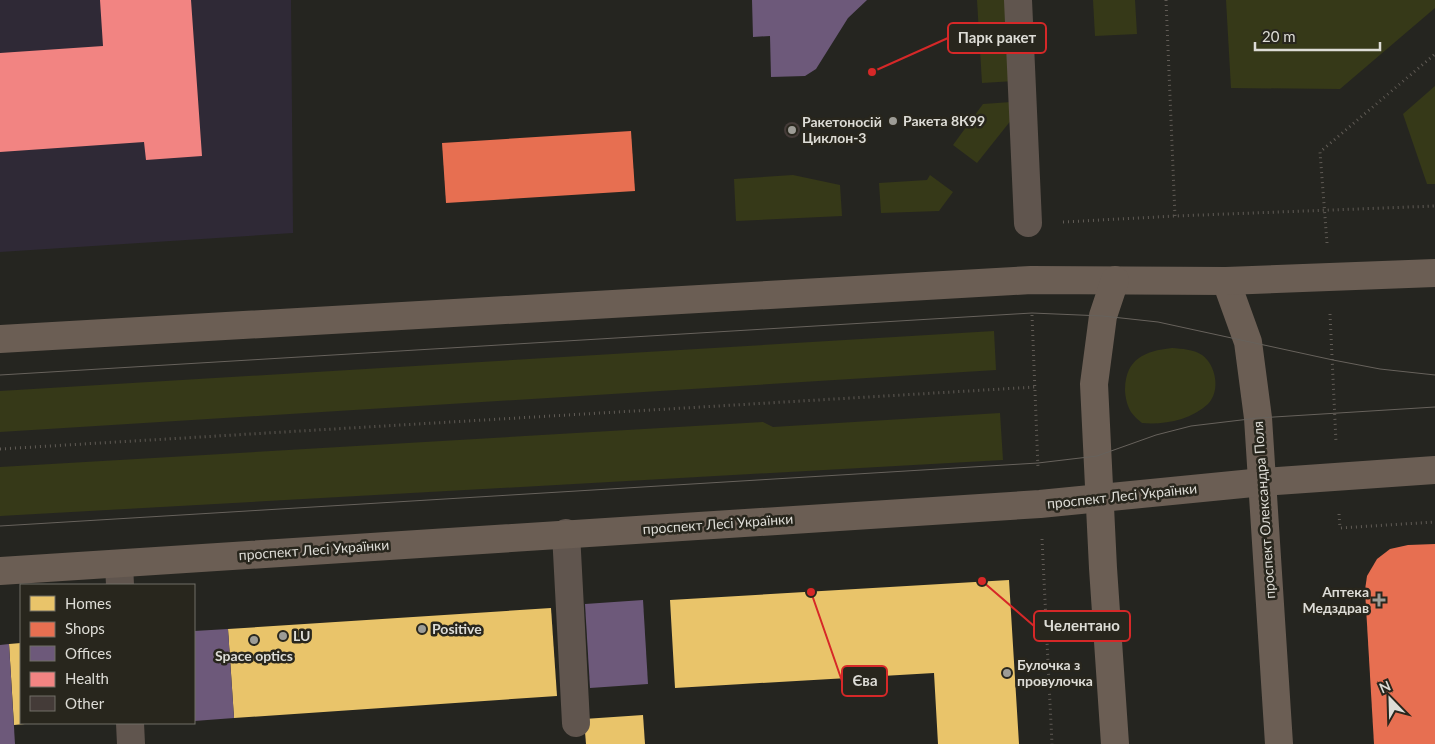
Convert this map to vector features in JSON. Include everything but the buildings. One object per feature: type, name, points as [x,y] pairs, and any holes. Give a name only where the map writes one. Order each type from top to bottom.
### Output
[{"type":"main road","points":[[0,339],[1031,280],[1226,281],[1435,272]]},
{"type":"main road","points":[[1115,280],[1103,316],[1094,384],[1115,744]]},
{"type":"main road","name":"проспект Олександра Поля","points":[[1226,281],[1248,342],[1258,418],[1280,744]]},
{"type":"main road","name":"проспект Лесі Українки","points":[[0,571],[119,574],[566,533],[1040,504],[1263,482],[1435,470]]},
{"type":"street","points":[[1018,0],[1028,224]]},
{"type":"street","points":[[566,533],[576,723]]},
{"type":"street","points":[[130,724],[131,744]]},
{"type":"path","points":[[1166,0],[1175,216]]},
{"type":"path","points":[[1435,54],[1320,152],[1325,211],[1340,528],[1435,522]]},
{"type":"path","points":[[1028,224],[1435,206]]},
{"type":"path","points":[[0,450],[1035,387]]},
{"type":"shaded area","points":[[0,0],[291,0],[293,233],[0,252]]},
{"type":"green space","points":[[977,0],[1010,0],[1015,81],[982,83]]},
{"type":"green space","points":[[1093,0],[1135,0],[1137,34],[1095,36]]},
{"type":"green space","points":[[1226,0],[1435,0],[1435,8],[1340,89],[1231,88]]},
{"type":"green space","points":[[1435,86],[1435,184],[1427,184],[1403,114]]},
{"type":"green space","points":[[1011,102],[1016,114],[977,163],[953,145],[983,104]]},
{"type":"green space","points":[[793,175],[840,185],[842,216],[736,221],[734,179]]},
{"type":"green space","points":[[930,175],[953,192],[939,211],[881,213],[879,183],[927,180]]},
{"type":"green space","points":[[994,331],[996,370],[0,432],[0,391]]},
{"type":"green space","points":[[1172,348],[1195,352],[1207,359],[1215,378],[1215,392],[1208,404],[1185,418],[1168,422],[1142,423],[1131,412],[1126,401],[1125,389],[1129,370],[1138,358],[1145,354]]},
{"type":"green space","points":[[1000,413],[1003,460],[0,516],[0,467],[763,422],[773,427]]},
{"type":"tram line","points":[[0,375],[1032,313],[1103,316],[1158,322],[1380,369],[1435,375]]},
{"type":"tram line","points":[[0,526],[1038,463],[1097,456],[1156,435],[1191,426],[1258,418],[1435,407]]},
{"type":"place","name":"Парк ракет","points":[[872,72]]},
{"type":"place","name":"Ракета 8К99","points":[[893,121]]},
{"type":"place","name":"Ракетоносій Циклон-3","points":[[792,130]]},
{"type":"place","name":"Челентано","points":[[982,581]]},
{"type":"place","name":"Єва","points":[[811,592]]},
{"type":"place","name":"Аптека Медздрав","points":[[1379,600]]},
{"type":"place","name":"Positive","points":[[422,629]]},
{"type":"place","name":"LU","points":[[283,636]]},
{"type":"place","name":"Space optics","points":[[254,640]]},
{"type":"place","name":"Булочка з провулочка","points":[[1007,673]]}]
